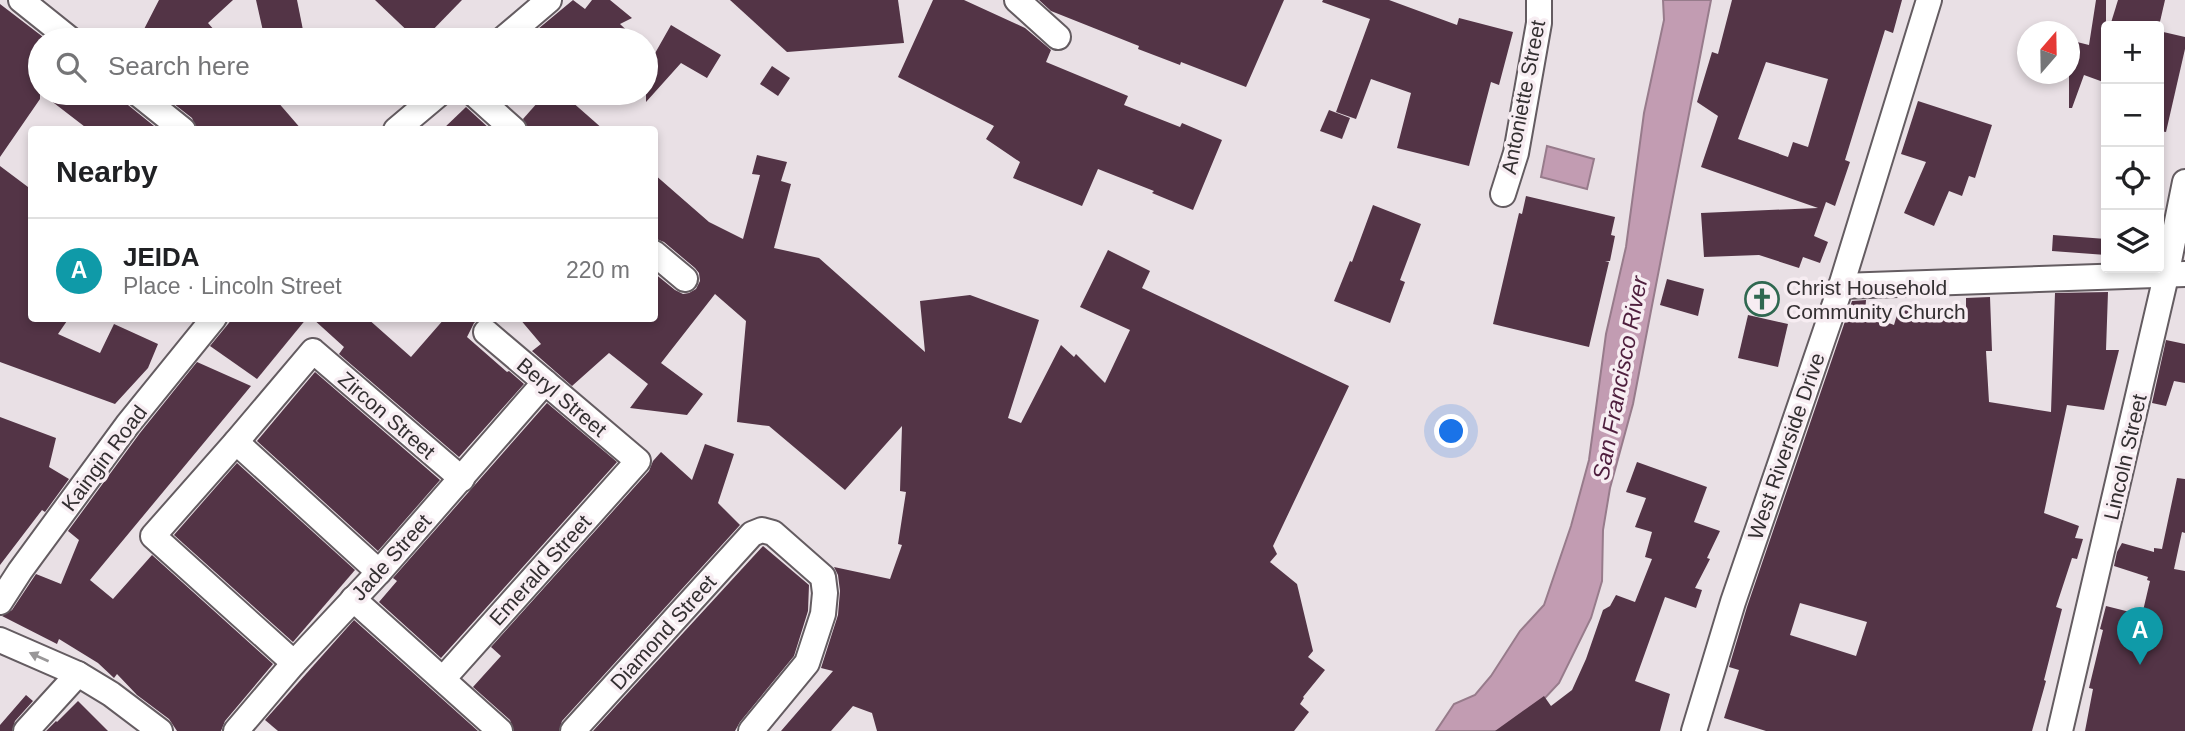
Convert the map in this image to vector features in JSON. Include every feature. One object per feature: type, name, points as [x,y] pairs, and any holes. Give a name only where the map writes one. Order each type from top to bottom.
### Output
[{"type":"street","points":[[21,0],[56,28]]},
{"type":"street","points":[[516,28],[549,0]]},
{"type":"street","points":[[1017,0],[1058,37]]},
{"type":"street","name":"Antoniette Street","points":[[1503,194],[1516,153],[1539,23],[1539,0]]},
{"type":"street","name":"West Riverside Drive","points":[[1694,731],[1733,602],[1841,286],[1929,0]]},
{"type":"street","points":[[152,105],[178,126]]},
{"type":"street","points":[[401,126],[426,105]]},
{"type":"street","points":[[486,105],[510,126]]},
{"type":"street","name":"Lincoln Street","points":[[2060,731],[2176,275],[2185,182]]},
{"type":"street","points":[[658,256],[685,279]]},
{"type":"street","points":[[1841,286],[2176,275]]},
{"type":"street","name":"Kaingin Road","points":[[0,602],[128,424],[211,322]]},
{"type":"street","name":"Beryl Street","points":[[486,332],[638,461]]},
{"type":"street","name":"Zircon Street","points":[[236,442],[313,351],[461,478]]},
{"type":"street","name":"Jade Street","points":[[236,731],[545,382]]},
{"type":"street","points":[[294,663],[153,536],[236,442],[379,572]]},
{"type":"street","name":"Emerald Street","points":[[443,679],[638,461]]},
{"type":"street","name":"Diamond Street","points":[[573,731],[752,534],[762,530],[773,533],[823,577],[825,593],[823,614],[807,663],[751,731]]},
{"type":"street","points":[[353,599],[500,731]]},
{"type":"street","points":[[0,639],[78,674],[111,694],[160,731]]},
{"type":"street","points":[[26,731],[78,674]]},
{"type":"water","name":"San Francisco River","points":[[1663,0],[1711,0],[1633,404],[1610,488],[1603,530],[1602,581],[1591,618],[1559,683],[1514,731],[1436,731],[1454,704],[1475,695],[1491,676],[1520,631],[1544,605],[1571,526],[1589,460],[1606,334],[1626,247],[1644,113],[1664,20]]},
{"type":"water","points":[[1547,146],[1594,159],[1587,189],[1541,177]]},
{"type":"building","points":[[159,0],[233,0],[208,23],[212,28],[145,28]]},
{"type":"building","points":[[256,0],[297,0],[303,28],[262,28]]},
{"type":"building","points":[[375,0],[462,0],[435,28],[404,28]]},
{"type":"building","points":[[573,0],[585,9],[592,0],[610,0],[632,18],[620,24],[624,28],[539,28]]},
{"type":"building","points":[[730,0],[898,0],[904,43],[787,52]]},
{"type":"building","points":[[933,0],[964,0],[1025,28],[1051,50],[1046,62],[1128,96],[1124,105],[1180,127],[1182,123],[1222,140],[1193,210],[1098,169],[1082,206],[1013,178],[1020,162],[986,139],[994,126],[898,77]]},
{"type":"building","points":[[1039,0],[1284,0],[1246,87],[1138,49],[1139,46],[1051,11]]},
{"type":"building","points":[[1389,0],[1457,25],[1459,18],[1513,32],[1499,85],[1491,82],[1469,166],[1397,148],[1411,93],[1371,79],[1356,119],[1336,112],[1370,19],[1322,2]]},
{"type":"building","points":[[1732,0],[1902,0],[1893,33],[1885,30],[1845,160],[1850,162],[1835,206],[1826,202],[1814,236],[1828,242],[1820,263],[1803,257],[1799,268],[1759,255],[1704,257],[1701,213],[1818,208],[1701,167],[1718,116],[1697,102],[1712,52],[1718,54]],"holes":[[[1766,62],[1828,79],[1808,147],[1793,142],[1788,157],[1738,139]]]},
{"type":"building","points":[[2096,0],[2106,0],[2106,21],[2101,21],[2101,81],[2084,75],[2072,108],[2069,108],[2069,84],[2080,84],[2080,43],[2089,45]]},
{"type":"building","points":[[2118,0],[2165,0],[2160,21],[2112,21]]},
{"type":"building","points":[[0,4],[31,28],[28,28],[28,105],[36,105],[0,157]]},
{"type":"building","points":[[671,25],[721,55],[707,78],[681,63],[658,89],[658,48]]},
{"type":"building","points":[[2164,32],[2185,37],[2185,49],[2166,132]]},
{"type":"building","points":[[772,66],[790,78],[778,96],[760,84]]},
{"type":"building","points":[[1918,101],[1992,125],[1975,178],[1969,176],[1962,196],[1949,191],[1934,226],[1904,213],[1926,162],[1901,154]]},
{"type":"building","points":[[57,105],[128,105],[154,126],[84,126]]},
{"type":"building","points":[[175,105],[280,105],[299,126],[195,126],[192,118]]},
{"type":"building","points":[[535,105],[576,105],[599,126],[526,126],[523,119]]},
{"type":"building","points":[[466,107],[487,126],[446,126]]},
{"type":"building","points":[[1329,110],[1350,118],[1342,139],[1320,131]]},
{"type":"building","points":[[757,155],[787,162],[781,181],[791,184],[774,248],[819,258],[925,352],[920,301],[970,295],[1039,320],[1008,418],[1021,423],[1061,345],[1074,357],[1076,354],[1105,383],[1130,330],[1080,307],[1108,250],[1150,271],[1142,288],[1349,386],[1273,546],[1277,554],[1270,562],[1297,584],[1313,651],[1308,657],[1325,670],[1303,697],[1300,704],[1309,712],[1294,731],[877,731],[872,713],[853,706],[831,731],[781,731],[833,671],[821,668],[838,615],[840,591],[834,567],[890,579],[902,545],[898,544],[906,492],[900,491],[902,426],[845,490],[769,426],[737,422],[746,321],[715,294],[661,363],[703,394],[687,415],[630,408],[648,384],[609,353],[572,386],[532,351],[541,344],[522,322],[658,322],[658,276],[683,294],[696,289],[700,281],[695,268],[658,240],[658,177],[709,222],[743,239],[760,175],[752,174]]},
{"type":"building","points":[[0,166],[28,187],[28,322],[66,322],[58,334],[100,353],[114,324],[158,344],[148,368],[115,404],[0,362]]},
{"type":"building","points":[[1526,196],[1615,217],[1611,235],[1615,236],[1610,261],[1605,261],[1609,262],[1589,347],[1493,324],[1519,213],[1522,214]]},
{"type":"building","points":[[1373,205],[1421,224],[1400,280],[1405,282],[1390,323],[1334,301]]},
{"type":"building","points":[[2053,235],[2101,239],[2101,255],[2052,251]]},
{"type":"building","points":[[1667,279],[1704,289],[1698,316],[1660,305]]},
{"type":"building","points":[[2108,292],[2106,350],[2119,350],[2104,410],[2067,405],[2044,513],[2079,526],[2075,538],[2083,539],[2077,559],[2072,558],[2056,607],[2062,609],[2032,731],[1766,731],[1724,718],[1739,670],[1729,667],[1747,607],[1852,301],[1866,300],[1865,314],[1894,325],[1899,308],[1920,315],[1966,314],[1966,298],[1990,297],[1992,351],[1986,351],[1989,402],[2051,412],[2055,293]],"holes":[[[1800,603],[1867,622],[1856,656],[1790,635]]]},
{"type":"building","points":[[1748,315],[1788,324],[1778,367],[1738,358]]},
{"type":"building","points":[[230,322],[304,322],[257,379],[210,346]]},
{"type":"building","points":[[316,322],[372,322],[411,357],[442,322],[475,322],[467,337],[524,384],[459,457],[339,354],[344,347]]},
{"type":"building","points":[[2166,340],[2185,344],[2185,383],[2174,381],[2166,406],[2152,403]]},
{"type":"building","points":[[197,362],[251,386],[90,580],[113,599],[152,555],[273,664],[225,721],[221,731],[177,731],[169,719],[137,695],[117,674],[114,678],[98,663],[59,639],[57,644],[2,616],[12,610],[36,574],[61,584],[79,540],[68,531],[140,433]]},
{"type":"building","points":[[315,372],[440,480],[378,551],[257,441]]},
{"type":"building","points":[[547,403],[617,462],[441,658],[379,602],[397,581],[393,578]]},
{"type":"building","points":[[0,417],[56,438],[49,467],[69,479],[0,565]]},
{"type":"building","points":[[705,444],[734,454],[718,503],[740,525],[562,721],[559,731],[514,731],[510,720],[473,687],[501,656],[491,647],[649,471],[661,452],[692,480]]},
{"type":"building","points":[[1637,462],[1707,487],[1694,522],[1720,531],[1695,588],[1702,590],[1696,608],[1665,597],[1635,681],[1670,694],[1660,731],[1495,731],[1544,696],[1551,706],[1572,690],[1603,610],[1610,606],[1616,595],[1635,602],[1652,559],[1645,557],[1652,532],[1635,527],[1646,498],[1626,492]]},
{"type":"building","points":[[237,463],[355,570],[293,642],[174,535]]},
{"type":"building","points":[[2177,478],[2185,479],[2185,533],[2182,532],[2174,569],[2185,571],[2185,731],[2085,731],[2093,689],[2089,688],[2106,606],[2142,615],[2150,581],[2147,580],[2148,577],[2114,566],[2117,552],[2122,543],[2154,552],[2154,548],[2162,549]]},
{"type":"building","points":[[763,546],[809,585],[808,611],[794,656],[735,731],[593,731]]},
{"type":"building","points":[[354,620],[478,731],[278,731],[265,720]]},
{"type":"building","points":[[26,695],[33,701],[15,721],[12,731],[0,731],[0,725]]},
{"type":"building","points":[[78,701],[108,731],[46,731],[57,722]]},
{"type":"place","name":"Christ Household Community Church","points":[[1762,299]]},
{"type":"place","name":"JEIDA","points":[[2140,665]]}]
